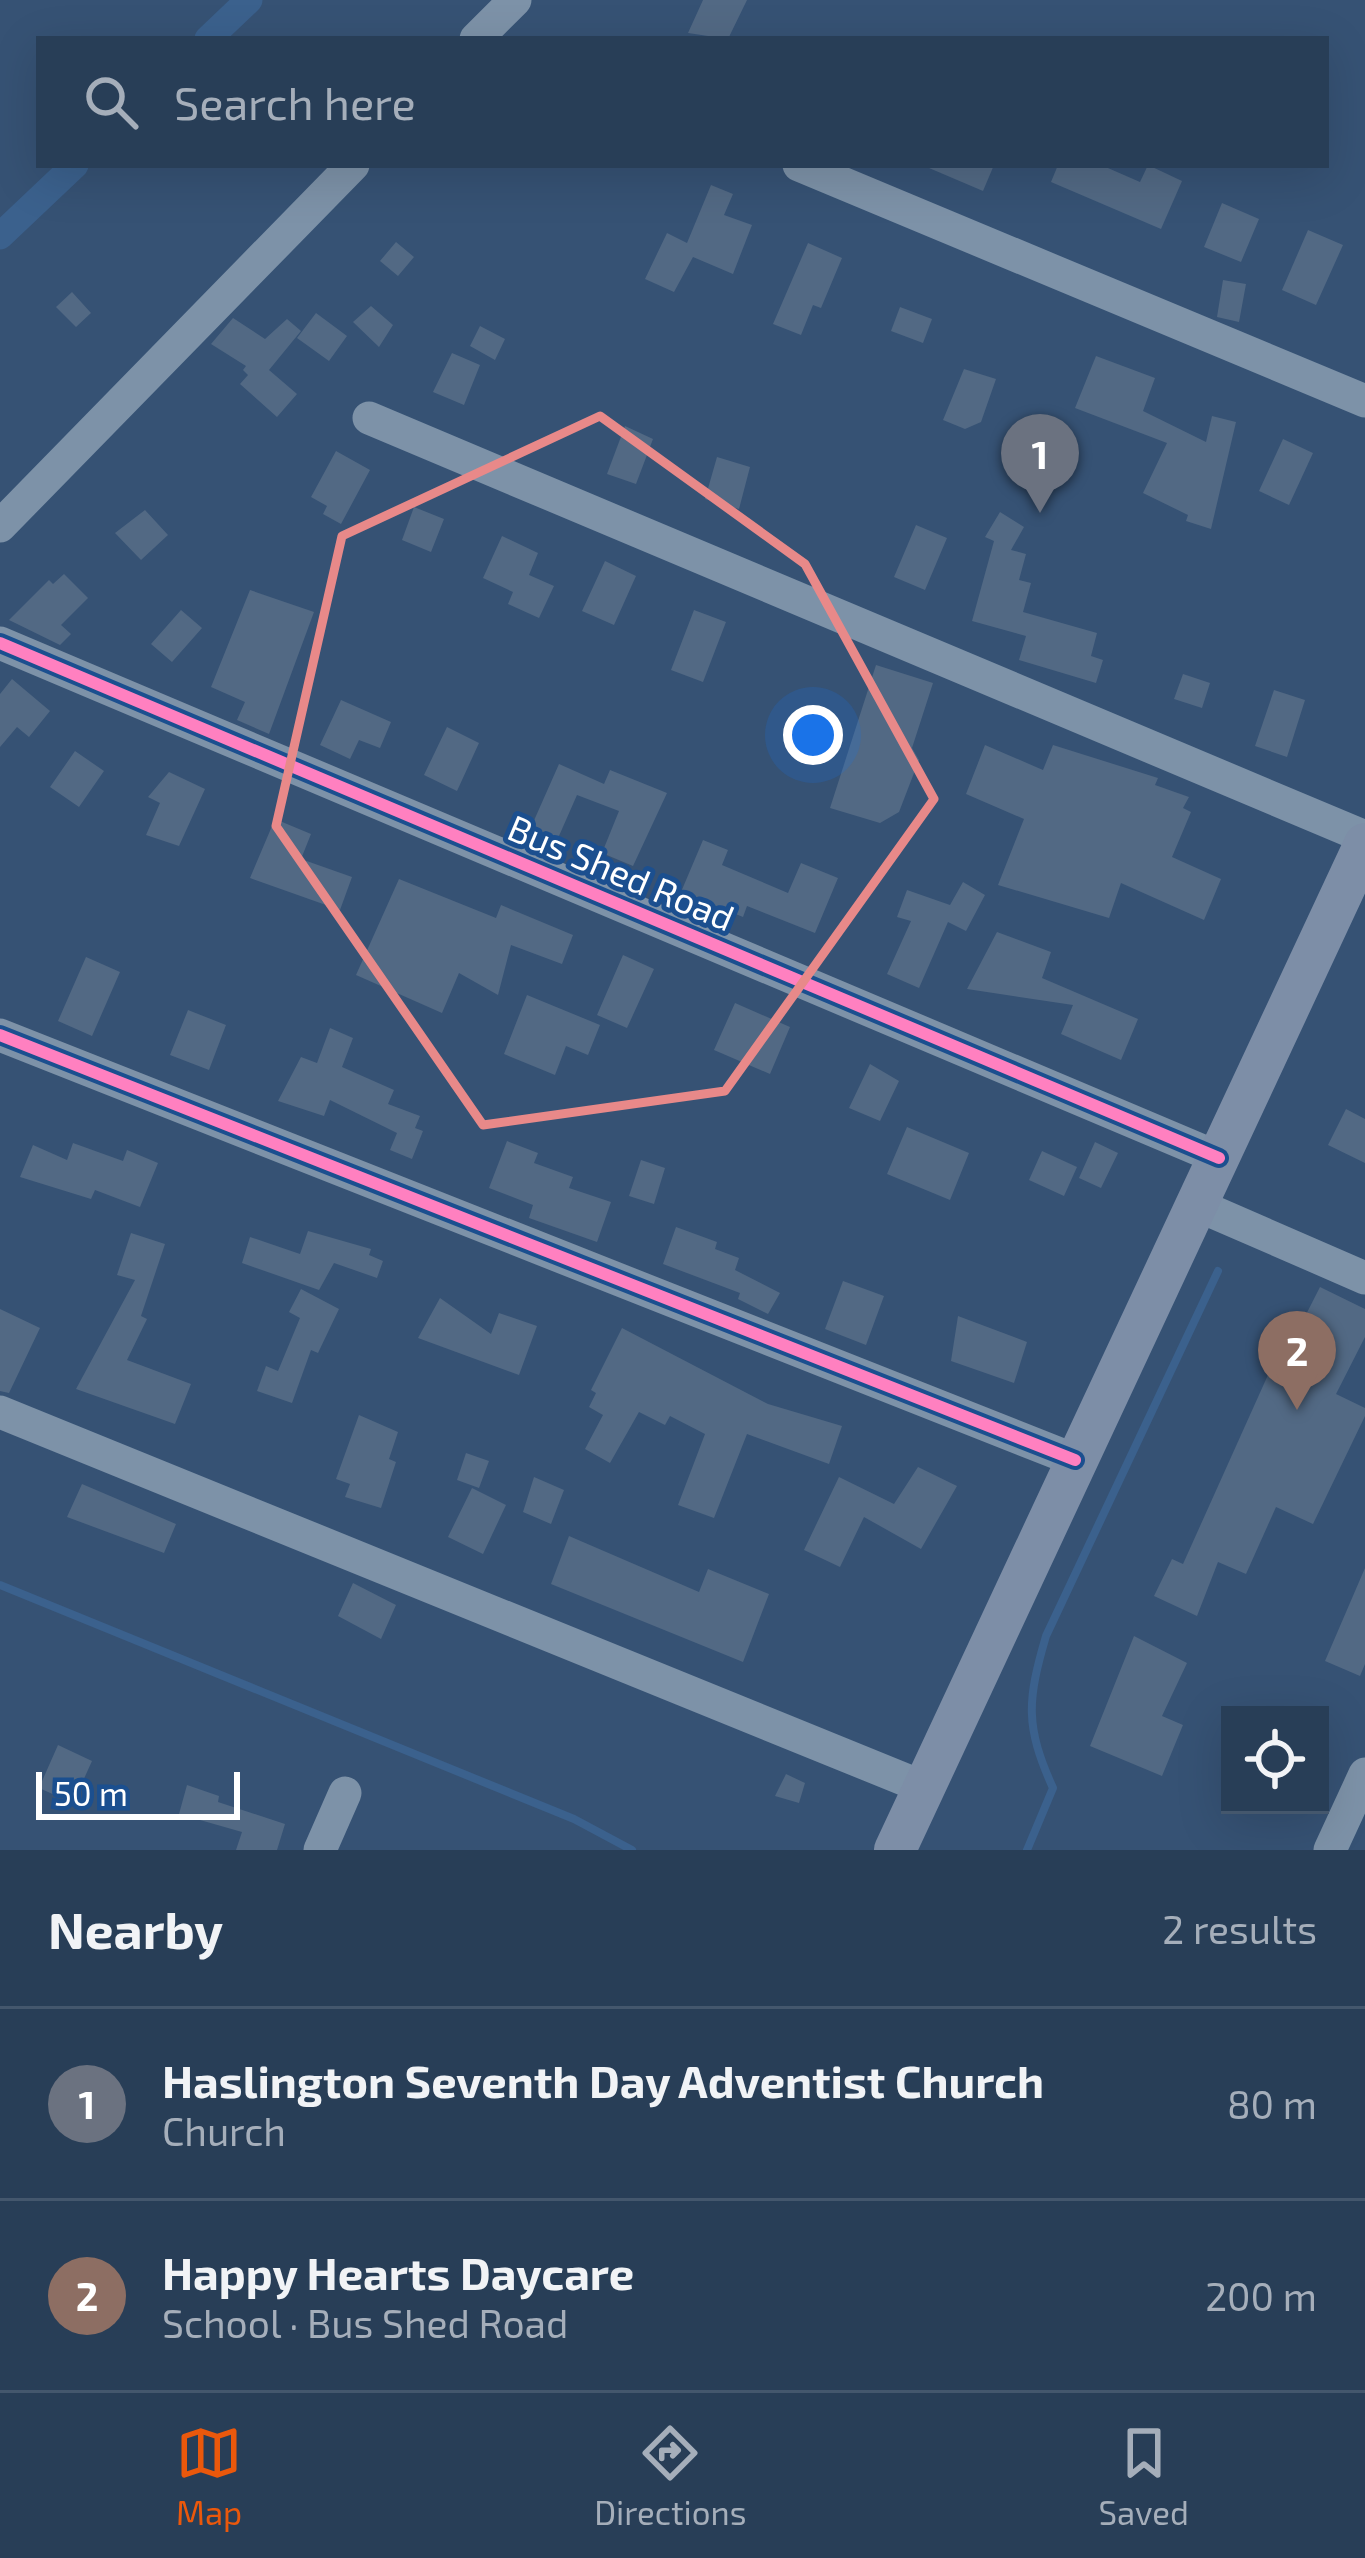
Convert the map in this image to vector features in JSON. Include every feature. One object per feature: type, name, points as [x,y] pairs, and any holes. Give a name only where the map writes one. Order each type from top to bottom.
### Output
[{"type":"main road","points":[[896,1850],[1365,841]]},
{"type":"street","points":[[491,35],[515,0]]},
{"type":"street","points":[[0,526],[350,168]]},
{"type":"street","points":[[806,168],[1365,401]]},
{"type":"street","points":[[369,418],[1365,841]]},
{"type":"street","name":"Bus Shed Road","points":[[0,643],[1219,1158]]},
{"type":"street","points":[[0,1035],[1075,1460]]},
{"type":"street","points":[[1197,1205],[1365,1278]]},
{"type":"street","points":[[0,1412],[923,1787]]},
{"type":"street","points":[[1330,1850],[1365,1774]]},
{"type":"street","points":[[320,1850],[345,1793]]},
{"type":"highlighted area","points":[[600,416],[805,564],[934,799],[725,1091],[483,1125],[276,826],[342,536]]},
{"type":"building","points":[[703,0],[747,0],[729,36],[688,33]]},
{"type":"building","points":[[929,168],[993,168],[983,191]]},
{"type":"building","points":[[1057,168],[1108,168],[1140,182],[1147,168],[1154,168],[1182,181],[1161,229],[1051,182]]},
{"type":"building","points":[[711,185],[733,194],[724,215],[752,225],[733,274],[693,257],[674,292],[645,279],[667,233],[687,243]]},
{"type":"building","points":[[1222,203],[1259,219],[1241,262],[1204,247]]},
{"type":"building","points":[[1308,230],[1343,245],[1316,305],[1282,290]]},
{"type":"building","points":[[396,242],[414,257],[398,276],[380,261]]},
{"type":"building","points":[[808,243],[842,258],[821,308],[813,305],[801,335],[773,324]]},
{"type":"building","points":[[1223,280],[1246,284],[1239,322],[1217,317]]},
{"type":"building","points":[[72,292],[91,313],[76,327],[56,307]]},
{"type":"building","points":[[371,306],[393,325],[379,347],[353,322]]},
{"type":"building","points":[[900,307],[932,319],[923,343],[891,331]]},
{"type":"building","points":[[316,313],[347,336],[329,361],[297,338]]},
{"type":"building","points":[[233,318],[265,339],[287,319],[301,331],[269,370],[297,394],[277,417],[240,384],[248,375],[243,370],[246,366],[211,344]]},
{"type":"building","points":[[480,326],[505,339],[495,360],[470,346]]},
{"type":"building","points":[[452,353],[480,365],[464,405],[433,392]]},
{"type":"building","points":[[1096,356],[1155,378],[1143,411],[1206,442],[1212,416],[1236,422],[1211,529],[1186,521],[1188,515],[1143,493],[1167,443],[1075,408]]},
{"type":"building","points":[[964,369],[996,379],[981,422],[965,429],[943,420]]},
{"type":"building","points":[[625,426],[653,439],[636,484],[607,474]]},
{"type":"building","points":[[1283,439],[1313,453],[1289,505],[1259,491]]},
{"type":"building","points":[[336,451],[370,470],[341,524],[323,514],[327,506],[311,497]]},
{"type":"building","points":[[717,457],[750,467],[739,509],[705,499]]},
{"type":"building","points":[[414,507],[444,519],[431,552],[402,540]]},
{"type":"building","points":[[145,510],[168,535],[141,560],[115,533]]},
{"type":"building","points":[[1000,512],[1024,527],[1011,550],[1026,554],[1019,580],[1031,583],[1023,612],[1097,633],[1091,656],[1103,660],[1096,683],[1019,660],[1026,636],[972,621],[994,541],[985,537]]},
{"type":"building","points":[[916,525],[947,538],[925,590],[894,577]]},
{"type":"building","points":[[502,536],[538,553],[529,575],[554,586],[539,618],[508,604],[513,592],[483,578]]},
{"type":"building","points":[[605,561],[636,576],[614,625],[582,611]]},
{"type":"building","points":[[64,574],[88,598],[61,625],[71,634],[60,645],[9,620],[49,580],[53,584]]},
{"type":"building","points":[[250,590],[314,612],[269,734],[237,720],[245,702],[211,687]]},
{"type":"building","points":[[181,610],[202,628],[172,662],[151,644]]},
{"type":"building","points":[[694,610],[726,622],[703,682],[671,670]]},
{"type":"building","points":[[876,665],[933,683],[912,748],[919,760],[899,812],[880,823],[830,808]]},
{"type":"building","points":[[1183,674],[1210,683],[1202,708],[1174,699]]},
{"type":"building","points":[[12,679],[50,711],[29,737],[17,727],[0,747],[0,694]]},
{"type":"building","points":[[1274,690],[1305,700],[1287,757],[1255,746]]},
{"type":"building","points":[[341,700],[391,722],[380,748],[359,740],[350,759],[320,745]]},
{"type":"building","points":[[447,727],[479,743],[457,791],[424,775]]},
{"type":"building","points":[[985,745],[1043,770],[1053,745],[1158,778],[1155,785],[1189,797],[1183,808],[1191,812],[1172,857],[1221,879],[1204,920],[1121,883],[1109,918],[998,885],[1024,819],[966,794]]},
{"type":"building","points":[[75,751],[104,771],[79,807],[50,787]]},
{"type":"building","points":[[559,764],[604,784],[610,770],[667,793],[633,866],[602,853],[619,811],[577,795],[555,845],[528,834]]},
{"type":"building","points":[[169,772],[205,789],[179,846],[146,835],[160,803],[148,797]]},
{"type":"building","points":[[275,819],[311,834],[301,859],[352,877],[340,910],[250,878]]},
{"type":"building","points":[[703,840],[728,850],[722,865],[788,893],[801,863],[838,878],[815,933],[747,906],[743,917],[681,892]]},
{"type":"building","points":[[399,879],[496,918],[501,905],[573,935],[562,964],[511,945],[498,995],[459,973],[442,1013],[356,975]]},
{"type":"building","points":[[963,882],[985,895],[966,931],[948,922],[919,988],[887,974],[911,921],[897,917],[907,890],[950,905]]},
{"type":"building","points":[[997,932],[1051,952],[1042,978],[1138,1019],[1121,1060],[1061,1034],[1073,1005],[967,989]]},
{"type":"building","points":[[623,955],[654,969],[627,1028],[597,1015]]},
{"type":"building","points":[[86,957],[120,972],[92,1036],[58,1021]]},
{"type":"building","points":[[527,995],[600,1025],[588,1055],[566,1046],[555,1075],[504,1054]]},
{"type":"building","points":[[735,1003],[790,1027],[770,1074],[714,1050]]},
{"type":"building","points":[[188,1010],[226,1025],[209,1070],[170,1055]]},
{"type":"building","points":[[330,1028],[353,1038],[342,1067],[394,1090],[388,1104],[420,1116],[415,1128],[423,1131],[412,1159],[390,1150],[397,1133],[330,1100],[324,1116],[278,1101],[301,1057],[317,1063]]},
{"type":"building","points":[[870,1064],[899,1081],[880,1121],[849,1108]]},
{"type":"building","points":[[1346,1109],[1365,1119],[1365,1163],[1328,1145]]},
{"type":"building","points":[[907,1127],[969,1153],[950,1200],[887,1174]]},
{"type":"building","points":[[507,1141],[538,1153],[534,1163],[573,1177],[569,1188],[611,1202],[597,1242],[529,1218],[533,1205],[489,1188]]},
{"type":"building","points":[[1095,1142],[1118,1153],[1101,1188],[1079,1178]]},
{"type":"building","points":[[73,1143],[123,1161],[127,1150],[158,1163],[140,1207],[95,1190],[91,1199],[20,1177],[33,1145],[67,1160]]},
{"type":"building","points":[[1042,1151],[1077,1167],[1064,1196],[1029,1180]]},
{"type":"building","points":[[641,1160],[665,1168],[654,1204],[629,1196]]},
{"type":"building","points":[[676,1227],[717,1242],[715,1249],[739,1258],[735,1270],[780,1293],[768,1314],[738,1299],[740,1293],[663,1264]]},
{"type":"building","points":[[308,1231],[371,1249],[369,1255],[383,1261],[377,1278],[334,1263],[319,1290],[242,1263],[250,1237],[300,1254]]},
{"type":"building","points":[[131,1233],[165,1244],[141,1316],[147,1319],[127,1360],[191,1384],[175,1424],[76,1389],[135,1280],[117,1275]]},
{"type":"building","points":[[843,1281],[884,1296],[866,1345],[825,1329]]},
{"type":"building","points":[[1320,1287],[1365,1309],[1365,1337],[1336,1394],[1365,1408],[1365,1416],[1313,1524],[1276,1507],[1246,1574],[1218,1562],[1197,1616],[1154,1596],[1172,1559],[1183,1564],[1281,1346],[1288,1350]]},
{"type":"building","points":[[301,1289],[339,1309],[318,1353],[311,1350],[292,1403],[257,1391],[266,1366],[278,1371],[300,1318],[289,1312]]},
{"type":"building","points":[[440,1298],[491,1334],[499,1313],[537,1326],[519,1375],[418,1338]]},
{"type":"building","points":[[0,1309],[40,1328],[9,1393],[0,1391]]},
{"type":"building","points":[[958,1316],[1027,1342],[1014,1383],[951,1361]]},
{"type":"building","points":[[622,1328],[768,1404],[842,1426],[829,1464],[747,1434],[714,1518],[678,1505],[705,1434],[670,1416],[665,1425],[639,1412],[610,1463],[585,1449],[603,1415],[589,1407],[596,1393],[591,1390]]},
{"type":"building","points":[[359,1415],[398,1432],[389,1459],[396,1462],[381,1508],[345,1497],[350,1484],[336,1479]]},
{"type":"building","points":[[466,1453],[489,1461],[479,1488],[457,1480]]},
{"type":"building","points":[[918,1467],[957,1486],[921,1549],[864,1517],[840,1567],[804,1550],[839,1477],[894,1504]]},
{"type":"building","points":[[534,1477],[564,1490],[551,1524],[523,1512]]},
{"type":"building","points":[[82,1484],[176,1524],[164,1553],[67,1517]]},
{"type":"building","points":[[472,1488],[506,1505],[483,1554],[448,1537]]},
{"type":"building","points":[[569,1536],[699,1592],[708,1569],[769,1594],[743,1662],[551,1584]]},
{"type":"building","points":[[1365,1568],[1365,1664],[1360,1676],[1325,1661]]},
{"type":"building","points":[[353,1583],[396,1605],[381,1639],[338,1616]]},
{"type":"building","points":[[1134,1636],[1187,1663],[1162,1716],[1183,1725],[1162,1776],[1090,1746]]},
{"type":"building","points":[[58,1745],[92,1761],[73,1803],[39,1788]]},
{"type":"building","points":[[786,1774],[805,1783],[799,1803],[775,1796]]},
{"type":"building","points":[[187,1785],[219,1796],[218,1802],[285,1824],[277,1850],[236,1850],[242,1832],[179,1814]]},
{"type":"waterway","points":[[211,36],[249,0]]},
{"type":"waterway","points":[[0,236],[72,168]]},
{"type":"waterway","points":[[1027,1850],[1053,1788],[1037,1747],[1032,1713],[1046,1636],[1218,1271]]},
{"type":"waterway","points":[[0,1585],[574,1819],[632,1850]]},
{"type":"cycle path","points":[[0,643],[1219,1158]]},
{"type":"cycle path","points":[[0,1035],[1075,1460]]},
{"type":"place","name":"Haslington Seventh Day Adventist Church","points":[[1040,513]]},
{"type":"place","name":"Happy Hearts Daycare","points":[[1297,1410]]}]
